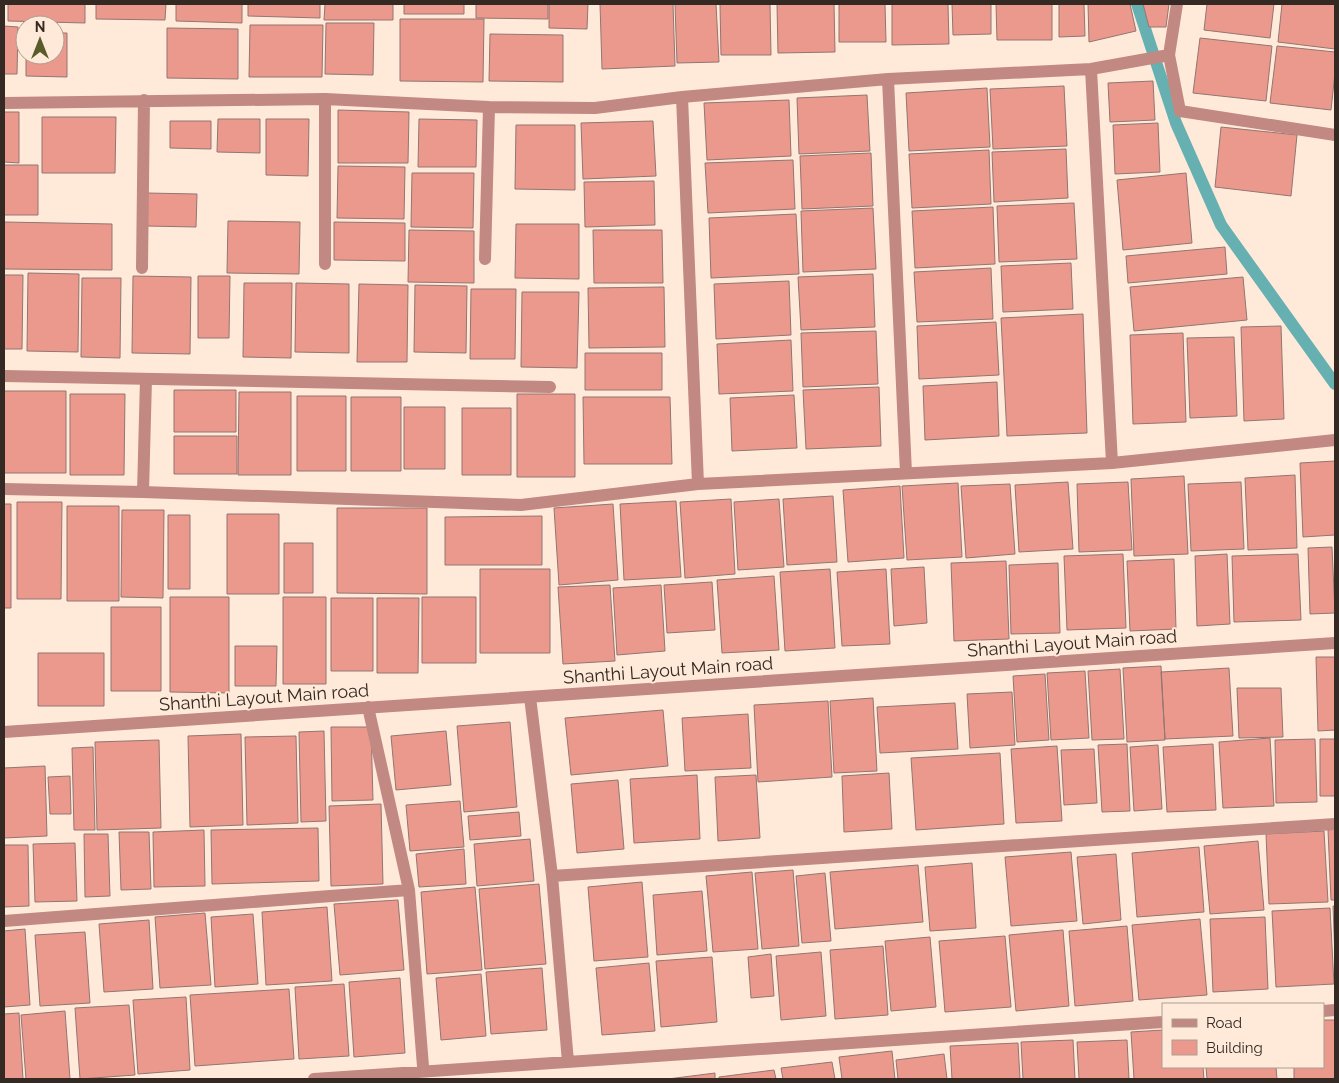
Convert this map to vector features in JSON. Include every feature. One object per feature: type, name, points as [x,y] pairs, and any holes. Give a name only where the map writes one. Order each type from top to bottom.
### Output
[{"type":"street","points":[[1177,4],[1169,56],[1180,111],[1335,135]]},
{"type":"street","points":[[4,103],[325,99],[489,107],[595,108],[682,97],[888,79],[1091,69],[1169,56]]},
{"type":"street","points":[[1091,69],[1112,463]]},
{"type":"street","points":[[888,79],[906,473]]},
{"type":"street","points":[[682,97],[698,484]]},
{"type":"street","points":[[325,99],[325,264]]},
{"type":"street","points":[[142,268],[144,100]]},
{"type":"street","points":[[485,259],[489,107]]},
{"type":"street","points":[[4,376],[550,387]]},
{"type":"street","points":[[143,492],[146,379]]},
{"type":"street","points":[[4,489],[521,505],[698,484],[1112,463],[1335,440]]},
{"type":"street","name":"Shanthi Layout Main road","points":[[4,732],[1335,644]]},
{"type":"street","points":[[530,697],[552,876],[568,1062]]},
{"type":"street","points":[[368,707],[409,890],[424,1076]]},
{"type":"street","points":[[552,876],[1335,824]]},
{"type":"street","points":[[4,921],[409,890]]},
{"type":"street","points":[[314,1079],[424,1076],[568,1062],[1162,1022]]},
{"type":"building","points":[[8,4],[85,4],[85,23],[65,22],[65,15],[15,15],[15,21],[8,21]]},
{"type":"building","points":[[96,4],[166,4],[165,20],[96,19]]},
{"type":"building","points":[[176,4],[242,4],[242,23],[176,21]]},
{"type":"building","points":[[248,4],[320,4],[320,18],[248,16]]},
{"type":"building","points":[[325,4],[393,4],[393,20],[324,20]]},
{"type":"building","points":[[404,4],[464,4],[464,14],[404,14]]},
{"type":"building","points":[[476,4],[548,4],[548,19],[476,18]]},
{"type":"building","points":[[549,4],[588,4],[587,29],[549,28]]},
{"type":"building","points":[[600,4],[673,4],[675,66],[602,69]]},
{"type":"building","points":[[675,4],[716,4],[719,62],[677,63]]},
{"type":"building","points":[[720,4],[770,4],[771,55],[721,55]]},
{"type":"building","points":[[777,4],[834,4],[835,52],[778,53]]},
{"type":"building","points":[[839,4],[885,4],[886,42],[839,42]]},
{"type":"building","points":[[892,4],[948,4],[949,44],[892,45]]},
{"type":"building","points":[[952,4],[991,4],[991,34],[953,35]]},
{"type":"building","points":[[996,4],[1052,4],[1052,40],[997,40]]},
{"type":"building","points":[[1059,4],[1084,4],[1085,36],[1059,37]]},
{"type":"building","points":[[1088,4],[1130,4],[1136,31],[1089,42]]},
{"type":"building","points":[[1143,4],[1169,4],[1166,27],[1149,27]]},
{"type":"building","points":[[1207,4],[1274,4],[1270,38],[1204,30]]},
{"type":"building","points":[[1282,4],[1335,4],[1335,49],[1278,42]]},
{"type":"building","points":[[400,19],[484,19],[483,82],[400,81]]},
{"type":"building","points":[[326,23],[374,23],[373,75],[325,74]]},
{"type":"building","points":[[250,25],[323,25],[322,77],[249,77]]},
{"type":"building","points":[[4,26],[15,27],[15,65],[17,65],[17,74],[4,74]]},
{"type":"building","points":[[167,28],[238,29],[238,79],[167,78]]},
{"type":"building","points":[[65,33],[67,33],[67,77],[26,76],[26,65],[65,65]]},
{"type":"building","points":[[490,34],[563,35],[563,82],[489,81]]},
{"type":"building","points":[[1200,38],[1272,46],[1266,101],[1193,93]]},
{"type":"building","points":[[1277,46],[1335,52],[1331,110],[1270,103]]},
{"type":"building","points":[[1153,81],[1155,120],[1110,122],[1108,83]]},
{"type":"building","points":[[1064,86],[1067,146],[993,149],[990,89]]},
{"type":"building","points":[[987,88],[990,147],[909,151],[906,93]]},
{"type":"building","points":[[867,95],[870,151],[799,154],[797,98]]},
{"type":"building","points":[[789,100],[791,156],[707,160],[704,103]]},
{"type":"building","points":[[338,110],[409,112],[408,163],[338,163]]},
{"type":"building","points":[[4,112],[19,112],[19,163],[4,162]]},
{"type":"building","points":[[42,117],[116,117],[115,173],[42,173]]},
{"type":"building","points":[[218,119],[260,119],[260,153],[217,152]]},
{"type":"building","points":[[266,119],[309,119],[308,176],[266,175]]},
{"type":"building","points":[[419,119],[477,120],[476,167],[418,167]]},
{"type":"building","points":[[170,121],[211,121],[211,149],[170,148]]},
{"type":"building","points":[[653,121],[656,176],[583,179],[581,123]]},
{"type":"building","points":[[1158,123],[1160,172],[1115,174],[1113,125]]},
{"type":"building","points":[[516,125],[575,125],[575,190],[515,189]]},
{"type":"building","points":[[1221,127],[1297,135],[1291,196],[1215,187]]},
{"type":"building","points":[[1066,149],[1068,198],[994,202],[992,152]]},
{"type":"building","points":[[989,150],[991,204],[912,208],[909,154]]},
{"type":"building","points":[[871,153],[873,206],[802,209],[800,156]]},
{"type":"building","points":[[793,160],[795,209],[708,213],[705,163]]},
{"type":"building","points":[[4,165],[38,165],[38,215],[4,215]]},
{"type":"building","points":[[338,166],[405,167],[404,219],[337,218]]},
{"type":"building","points":[[412,173],[474,173],[473,228],[411,227]]},
{"type":"building","points":[[1186,173],[1192,243],[1123,250],[1117,180]]},
{"type":"building","points":[[654,181],[655,225],[585,227],[584,182]]},
{"type":"building","points":[[147,193],[197,194],[196,227],[147,226]]},
{"type":"building","points":[[1074,203],[1077,259],[999,262],[997,206]]},
{"type":"building","points":[[993,207],[995,264],[915,268],[912,211]]},
{"type":"building","points":[[873,208],[876,269],[803,272],[801,211]]},
{"type":"building","points":[[796,214],[799,274],[711,278],[709,218]]},
{"type":"building","points":[[228,221],[300,222],[299,274],[227,273]]},
{"type":"building","points":[[4,222],[112,224],[112,270],[4,269]]},
{"type":"building","points":[[334,222],[405,223],[405,261],[334,260]]},
{"type":"building","points":[[516,224],[579,224],[579,279],[515,278]]},
{"type":"building","points":[[409,230],[474,231],[474,283],[408,282]]},
{"type":"building","points":[[593,230],[662,230],[663,283],[594,283]]},
{"type":"building","points":[[1225,247],[1227,274],[1128,283],[1126,256]]},
{"type":"building","points":[[1071,263],[1073,309],[1003,312],[1001,266]]},
{"type":"building","points":[[991,268],[993,319],[917,322],[914,272]]},
{"type":"building","points":[[28,273],[79,274],[78,352],[27,351]]},
{"type":"building","points":[[873,274],[875,327],[801,330],[798,277]]},
{"type":"building","points":[[4,275],[23,275],[22,349],[4,349]]},
{"type":"building","points":[[133,276],[191,277],[190,354],[132,353]]},
{"type":"building","points":[[198,276],[230,276],[229,338],[198,338]]},
{"type":"building","points":[[1243,277],[1247,320],[1134,331],[1130,287]]},
{"type":"building","points":[[82,278],[121,278],[120,358],[81,357]]},
{"type":"building","points":[[789,281],[791,335],[716,339],[714,284]]},
{"type":"building","points":[[244,283],[292,283],[291,358],[243,357]]},
{"type":"building","points":[[296,283],[349,284],[349,353],[295,352]]},
{"type":"building","points":[[359,284],[408,285],[407,362],[357,362]]},
{"type":"building","points":[[415,285],[467,286],[466,353],[414,352]]},
{"type":"building","points":[[664,287],[665,347],[589,348],[588,288]]},
{"type":"building","points":[[471,289],[516,289],[515,359],[470,359]]},
{"type":"building","points":[[522,292],[579,292],[577,368],[521,367]]},
{"type":"building","points":[[1083,314],[1087,433],[1007,436],[1001,318]]},
{"type":"building","points":[[996,322],[999,375],[919,379],[917,326]]},
{"type":"building","points":[[1281,326],[1284,419],[1244,421],[1241,327]]},
{"type":"building","points":[[876,331],[878,384],[803,387],[801,333]]},
{"type":"building","points":[[1183,333],[1186,422],[1133,424],[1130,335]]},
{"type":"building","points":[[1234,337],[1237,416],[1190,418],[1187,338]]},
{"type":"building","points":[[791,340],[793,391],[719,394],[717,344]]},
{"type":"building","points":[[585,353],[662,353],[662,390],[585,390]]},
{"type":"building","points":[[997,382],[999,436],[925,440],[923,386]]},
{"type":"building","points":[[879,387],[881,446],[806,449],[803,390]]},
{"type":"building","points":[[174,390],[236,390],[236,432],[174,432]]},
{"type":"building","points":[[4,391],[66,391],[66,473],[4,473]]},
{"type":"building","points":[[239,392],[291,392],[291,475],[238,475]]},
{"type":"building","points":[[70,394],[125,394],[124,475],[70,475]]},
{"type":"building","points":[[517,394],[575,394],[575,477],[517,477]]},
{"type":"building","points":[[794,395],[797,448],[732,451],[730,398]]},
{"type":"building","points":[[297,396],[346,396],[346,471],[297,471]]},
{"type":"building","points":[[351,397],[401,397],[401,471],[351,471]]},
{"type":"building","points":[[583,397],[670,397],[672,464],[584,464]]},
{"type":"building","points":[[404,407],[445,407],[445,469],[404,469]]},
{"type":"building","points":[[462,408],[511,408],[511,475],[462,475]]},
{"type":"building","points":[[174,436],[237,436],[237,474],[174,474]]},
{"type":"building","points":[[1335,461],[1335,535],[1303,537],[1300,463]]},
{"type":"building","points":[[1295,475],[1297,548],[1248,550],[1245,478]]},
{"type":"building","points":[[1184,476],[1188,554],[1134,556],[1131,479]]},
{"type":"building","points":[[1068,482],[1073,549],[1019,552],[1015,485]]},
{"type":"building","points":[[1128,482],[1132,550],[1079,552],[1077,484]]},
{"type":"building","points":[[1241,482],[1244,549],[1191,551],[1188,484]]},
{"type":"building","points":[[958,483],[962,557],[907,560],[902,486]]},
{"type":"building","points":[[1010,484],[1015,554],[966,558],[961,486]]},
{"type":"building","points":[[900,486],[904,558],[848,562],[843,490]]},
{"type":"building","points":[[833,496],[837,562],[787,565],[783,499]]},
{"type":"building","points":[[731,499],[735,574],[685,578],[680,502]]},
{"type":"building","points":[[779,499],[784,567],[738,570],[734,502]]},
{"type":"building","points":[[676,501],[681,577],[624,580],[620,504]]},
{"type":"building","points":[[17,502],[62,502],[61,599],[17,599]]},
{"type":"building","points":[[4,504],[11,504],[11,608],[4,608]]},
{"type":"building","points":[[613,504],[618,580],[559,585],[554,508]]},
{"type":"building","points":[[67,506],[119,506],[119,601],[67,601]]},
{"type":"building","points":[[337,508],[427,508],[427,594],[337,593]]},
{"type":"building","points":[[122,510],[164,510],[163,598],[121,597]]},
{"type":"building","points":[[227,514],[279,514],[279,594],[227,594]]},
{"type":"building","points":[[168,515],[190,515],[190,589],[168,589]]},
{"type":"building","points":[[542,516],[542,565],[445,565],[445,517]]},
{"type":"building","points":[[284,543],[313,543],[313,593],[284,593]]},
{"type":"building","points":[[1332,547],[1335,613],[1310,614],[1308,548]]},
{"type":"building","points":[[1123,554],[1126,628],[1067,630],[1064,556]]},
{"type":"building","points":[[1227,554],[1230,624],[1197,626],[1195,556]]},
{"type":"building","points":[[1298,554],[1301,620],[1234,622],[1232,556]]},
{"type":"building","points":[[1174,559],[1176,629],[1130,631],[1127,561]]},
{"type":"building","points":[[1006,561],[1009,639],[954,641],[951,563]]},
{"type":"building","points":[[1058,563],[1060,633],[1011,634],[1009,565]]},
{"type":"building","points":[[924,567],[927,623],[894,626],[891,569]]},
{"type":"building","points":[[480,569],[550,569],[550,653],[480,653]]},
{"type":"building","points":[[830,569],[835,648],[785,651],[780,572]]},
{"type":"building","points":[[886,569],[890,644],[842,646],[837,572]]},
{"type":"building","points":[[774,576],[779,650],[722,653],[717,580]]},
{"type":"building","points":[[712,582],[715,630],[667,633],[664,585]]},
{"type":"building","points":[[610,585],[615,661],[563,664],[558,587]]},
{"type":"building","points":[[661,585],[665,651],[617,655],[613,588]]},
{"type":"building","points":[[170,597],[229,597],[229,693],[170,692]]},
{"type":"building","points":[[283,597],[326,597],[326,684],[283,684]]},
{"type":"building","points":[[422,597],[476,597],[476,663],[422,663]]},
{"type":"building","points":[[331,598],[373,598],[373,671],[331,671]]},
{"type":"building","points":[[377,598],[419,598],[418,673],[377,673]]},
{"type":"building","points":[[111,607],[161,607],[161,691],[111,691]]},
{"type":"building","points":[[235,646],[277,646],[276,686],[235,686]]},
{"type":"building","points":[[38,653],[104,653],[104,706],[38,706]]},
{"type":"building","points":[[1316,657],[1335,657],[1335,730],[1318,731]]},
{"type":"building","points":[[1161,666],[1165,740],[1127,742],[1123,668]]},
{"type":"building","points":[[1229,668],[1233,736],[1165,739],[1161,672]]},
{"type":"building","points":[[1120,669],[1124,739],[1092,740],[1088,671]]},
{"type":"building","points":[[1085,671],[1089,738],[1051,740],[1047,673]]},
{"type":"building","points":[[1045,674],[1049,740],[1017,742],[1013,676]]},
{"type":"building","points":[[1237,688],[1281,688],[1283,737],[1239,738]]},
{"type":"building","points":[[1012,692],[1015,745],[970,748],[967,694]]},
{"type":"building","points":[[873,698],[877,771],[834,773],[830,701]]},
{"type":"building","points":[[828,701],[832,777],[758,782],[754,705]]},
{"type":"building","points":[[955,703],[958,749],[880,753],[877,707]]},
{"type":"building","points":[[663,710],[668,766],[571,775],[565,718]]},
{"type":"building","points":[[748,714],[751,768],[685,771],[682,718]]},
{"type":"building","points":[[510,722],[517,807],[464,812],[457,726]]},
{"type":"building","points":[[331,727],[371,727],[373,800],[332,801]]},
{"type":"building","points":[[324,731],[326,821],[301,822],[299,732]]},
{"type":"building","points":[[446,731],[451,785],[396,790],[391,736]]},
{"type":"building","points":[[241,734],[243,825],[190,827],[188,736]]},
{"type":"building","points":[[296,736],[298,823],[247,825],[245,737]]},
{"type":"building","points":[[1270,738],[1274,806],[1223,808],[1219,742]]},
{"type":"building","points":[[1315,739],[1317,802],[1276,803],[1275,740]]},
{"type":"building","points":[[1320,739],[1335,739],[1335,796],[1320,796]]},
{"type":"building","points":[[159,740],[161,828],[97,830],[95,742]]},
{"type":"building","points":[[1127,744],[1130,811],[1102,812],[1098,745]]},
{"type":"building","points":[[1213,744],[1216,810],[1167,812],[1163,747]]},
{"type":"building","points":[[1158,745],[1162,809],[1134,811],[1130,747]]},
{"type":"building","points":[[1057,746],[1062,821],[1016,823],[1011,749]]},
{"type":"building","points":[[93,747],[95,830],[74,830],[72,748]]},
{"type":"building","points":[[1094,749],[1097,803],[1064,805],[1061,750]]},
{"type":"building","points":[[1000,753],[1004,824],[916,830],[911,758]]},
{"type":"building","points":[[45,766],[47,836],[4,838],[4,768]]},
{"type":"building","points":[[889,773],[892,829],[844,832],[842,776]]},
{"type":"building","points":[[697,775],[700,839],[634,843],[630,779]]},
{"type":"building","points":[[756,775],[760,838],[718,841],[715,777]]},
{"type":"building","points":[[70,776],[71,814],[50,814],[48,777]]},
{"type":"building","points":[[618,780],[624,849],[577,853],[571,784]]},
{"type":"building","points":[[460,801],[464,847],[410,851],[406,805]]},
{"type":"building","points":[[381,804],[383,884],[331,886],[329,806]]},
{"type":"building","points":[[519,812],[521,836],[470,840],[468,816]]},
{"type":"building","points":[[318,828],[319,881],[212,884],[211,830]]},
{"type":"building","points":[[1335,829],[1335,900],[1331,900],[1328,830]]},
{"type":"building","points":[[204,830],[205,886],[154,887],[153,832]]},
{"type":"building","points":[[1324,831],[1328,902],[1269,904],[1266,834]]},
{"type":"building","points":[[119,832],[149,832],[151,889],[121,890]]},
{"type":"building","points":[[84,834],[108,834],[110,896],[85,897]]},
{"type":"building","points":[[530,839],[534,881],[477,886],[474,844]]},
{"type":"building","points":[[1258,841],[1264,910],[1210,914],[1204,846]]},
{"type":"building","points":[[75,843],[77,901],[35,902],[33,844]]},
{"type":"building","points":[[4,845],[28,845],[29,906],[4,907]]},
{"type":"building","points":[[1199,847],[1204,912],[1137,917],[1132,853]]},
{"type":"building","points":[[464,849],[466,884],[419,887],[416,854]]},
{"type":"building","points":[[1071,852],[1077,921],[1011,926],[1005,857]]},
{"type":"building","points":[[1116,854],[1121,920],[1083,924],[1077,857]]},
{"type":"building","points":[[972,863],[976,928],[930,931],[925,867]]},
{"type":"building","points":[[918,865],[923,922],[835,929],[830,872]]},
{"type":"building","points":[[793,870],[799,946],[762,949],[755,873]]},
{"type":"building","points":[[752,872],[758,949],[713,952],[706,876]]},
{"type":"building","points":[[825,873],[831,941],[802,943],[796,876]]},
{"type":"building","points":[[642,882],[648,957],[594,961],[588,887]]},
{"type":"building","points":[[539,884],[546,964],[485,969],[479,889]]},
{"type":"building","points":[[475,887],[482,970],[427,974],[421,892]]},
{"type":"building","points":[[702,891],[707,951],[657,955],[653,895]]},
{"type":"building","points":[[398,900],[404,970],[340,975],[334,904]]},
{"type":"building","points":[[1333,906],[1335,906],[1335,958]]},
{"type":"building","points":[[327,907],[332,981],[266,985],[262,912]]},
{"type":"building","points":[[1330,908],[1334,984],[1276,987],[1272,911]]},
{"type":"building","points":[[205,913],[211,985],[160,988],[155,917]]},
{"type":"building","points":[[253,914],[258,984],[215,987],[211,917]]},
{"type":"building","points":[[1265,917],[1268,989],[1213,992],[1210,919]]},
{"type":"building","points":[[1200,919],[1207,995],[1139,1000],[1132,925]]},
{"type":"building","points":[[149,920],[153,989],[104,992],[99,924]]},
{"type":"building","points":[[1127,926],[1133,1001],[1075,1006],[1069,931]]},
{"type":"building","points":[[25,929],[30,1005],[4,1007],[4,931]]},
{"type":"building","points":[[1063,930],[1069,1006],[1016,1011],[1009,935]]},
{"type":"building","points":[[85,932],[90,1003],[40,1006],[35,935]]},
{"type":"building","points":[[1005,936],[1011,1007],[945,1012],[939,941]]},
{"type":"building","points":[[930,937],[936,1007],[891,1011],[885,941]]},
{"type":"building","points":[[883,946],[888,1015],[835,1019],[830,950]]},
{"type":"building","points":[[821,952],[826,1016],[781,1020],[776,956]]},
{"type":"building","points":[[771,954],[774,996],[751,998],[748,957]]},
{"type":"building","points":[[712,957],[717,1022],[661,1027],[656,961]]},
{"type":"building","points":[[649,963],[655,1031],[602,1035],[596,968]]},
{"type":"building","points":[[542,968],[547,1030],[491,1034],[486,972]]},
{"type":"building","points":[[481,974],[486,1036],[441,1040],[436,978]]},
{"type":"building","points":[[400,978],[405,1053],[354,1057],[349,982]]},
{"type":"building","points":[[344,984],[349,1056],[299,1059],[295,987]]},
{"type":"building","points":[[289,989],[294,1059],[195,1066],[190,995]]},
{"type":"building","points":[[186,997],[190,1070],[138,1074],[133,1000]]},
{"type":"building","points":[[129,1005],[135,1075],[80,1079],[75,1008]]},
{"type":"building","points":[[65,1011],[70,1079],[26,1079],[21,1015]]},
{"type":"building","points":[[19,1013],[23,1079],[4,1079],[4,1014]]},
{"type":"building","points":[[1324,1020],[1335,1020],[1335,1079],[1294,1079],[1294,1068],[1324,1068]]},
{"type":"building","points":[[1162,1030],[1162,1068],[1203,1068],[1204,1079],[1134,1079],[1131,1032]]},
{"type":"building","points":[[1073,1040],[1075,1079],[1023,1079],[1021,1042]]},
{"type":"building","points":[[1127,1040],[1129,1079],[1079,1079],[1077,1042]]},
{"type":"building","points":[[1018,1043],[1020,1079],[952,1079],[950,1046]]},
{"type":"building","points":[[892,1051],[895,1079],[842,1079],[839,1057]]},
{"type":"building","points":[[944,1054],[947,1079],[898,1079],[896,1060]]},
{"type":"building","points":[[832,1062],[835,1079],[783,1079],[781,1068]]},
{"type":"building","points":[[1206,1068],[1276,1068],[1277,1079],[1207,1079]]},
{"type":"building","points":[[774,1070],[776,1079],[719,1079],[719,1077]]},
{"type":"building","points":[[715,1073],[715,1079],[668,1079]]},
{"type":"waterway","points":[[1137,4],[1176,123],[1221,225],[1335,384]]}]
